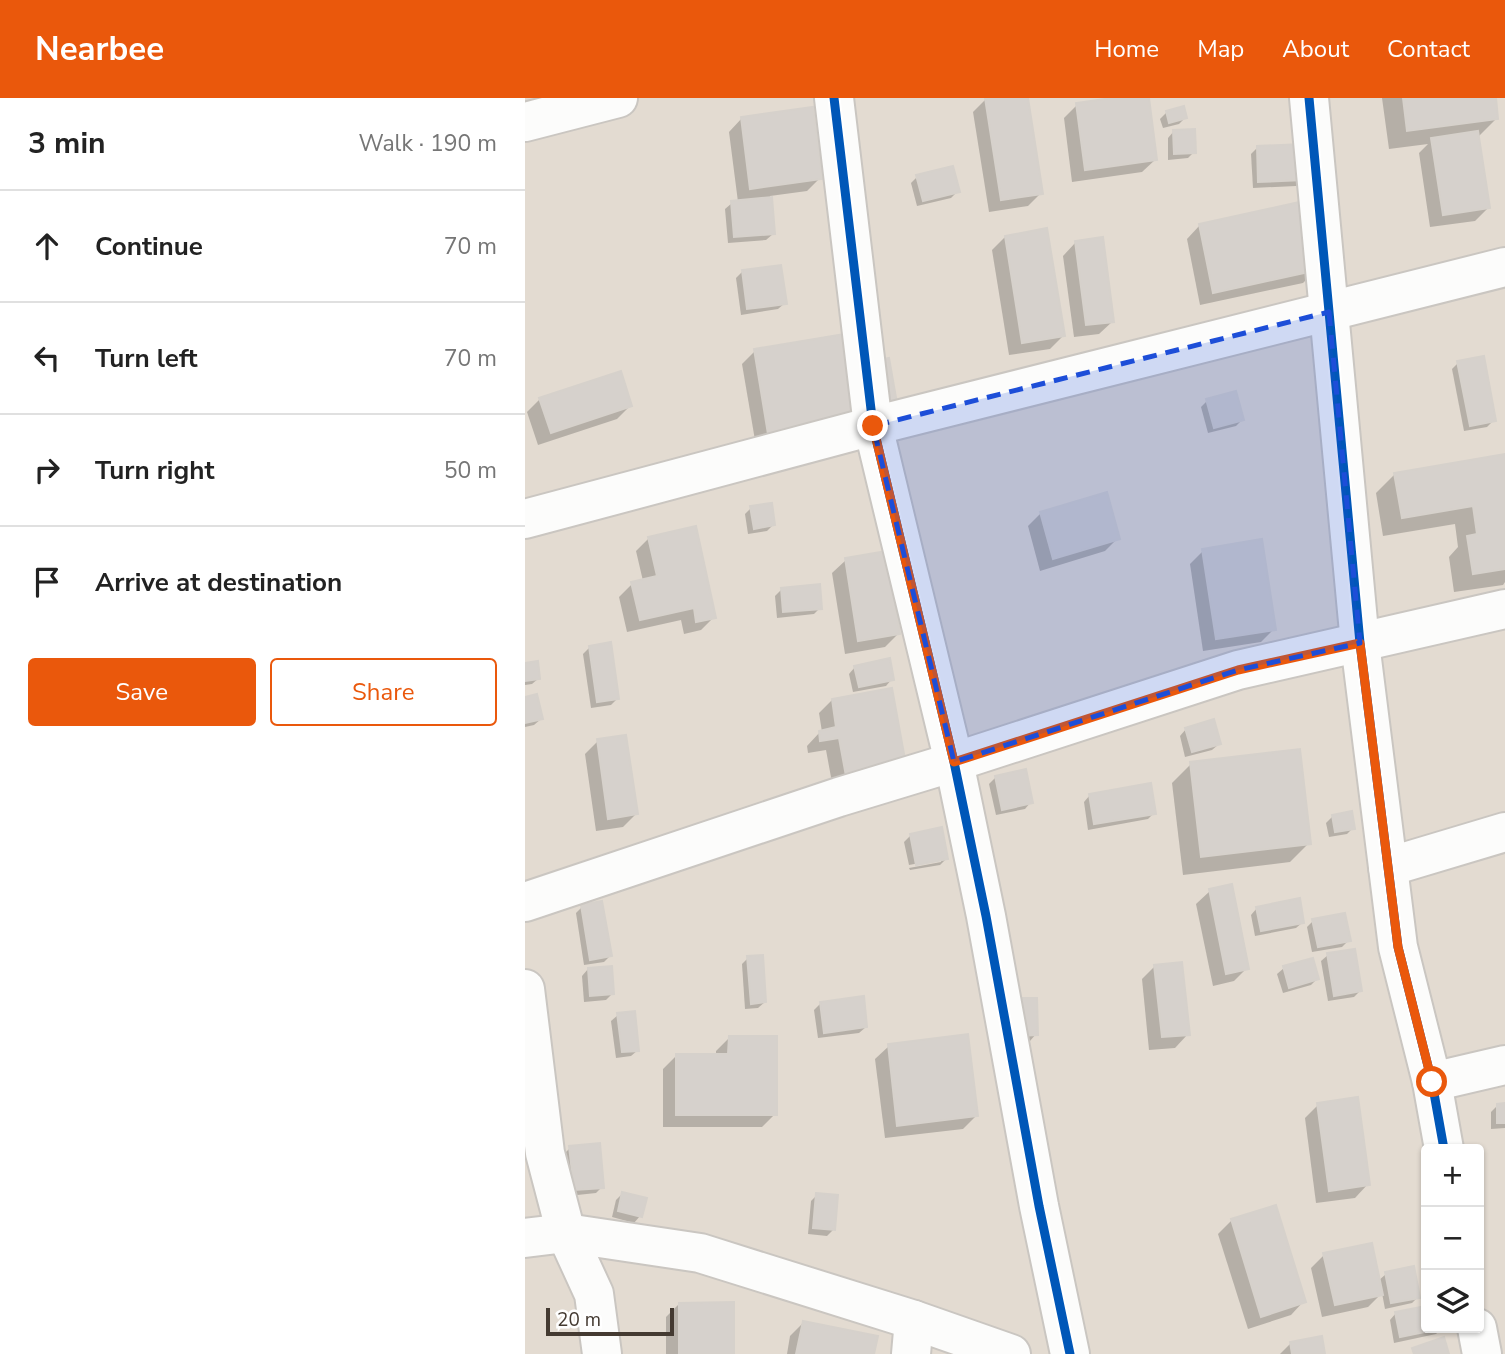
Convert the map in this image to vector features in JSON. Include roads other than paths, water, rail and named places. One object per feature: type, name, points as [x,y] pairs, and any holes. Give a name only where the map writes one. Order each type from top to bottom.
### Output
[{"type":"street","points":[[525,122],[618,98]]},
{"type":"street","points":[[834,98],[873,426],[954,762],[1070,1354]]},
{"type":"street","points":[[1309,98],[1360,643],[1398,947],[1432,1082],[1443,1144]]},
{"type":"street","points":[[525,519],[873,426],[1505,267]]},
{"type":"street","points":[[525,902],[839,797],[1238,670],[1505,609]]},
{"type":"street","points":[[1388,867],[1505,832]]},
{"type":"street","points":[[525,989],[545,1153],[566,1233],[594,1294],[602,1354]]},
{"type":"street","points":[[1432,1082],[1505,1065]]},
{"type":"street","points":[[525,1238],[566,1233],[700,1253],[913,1337],[1011,1354]]},
{"type":"street","points":[[1478,1333],[1482,1354]]}]
